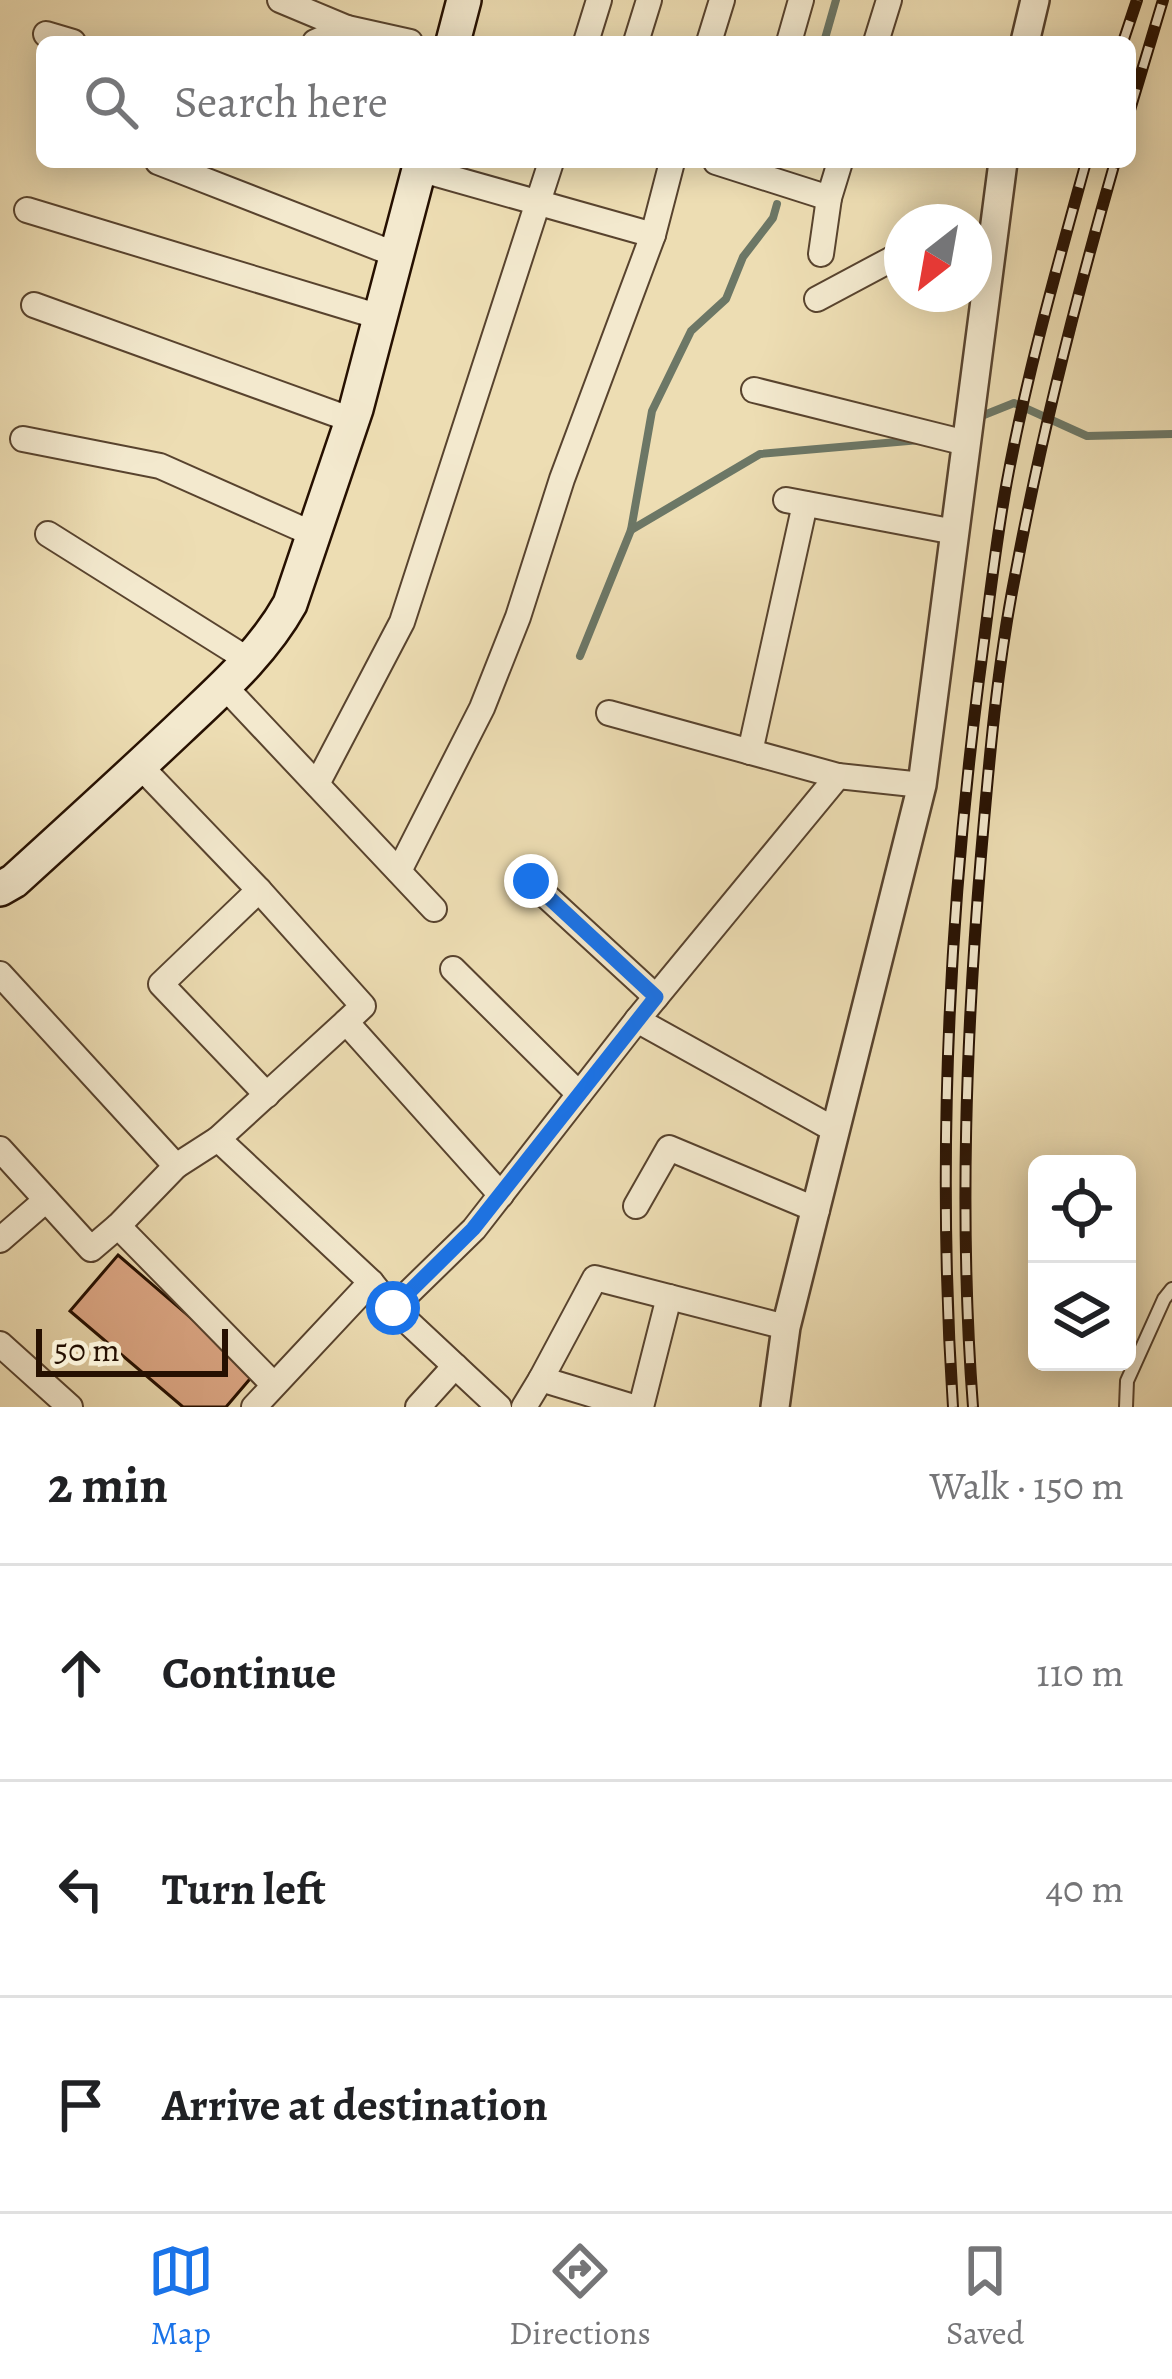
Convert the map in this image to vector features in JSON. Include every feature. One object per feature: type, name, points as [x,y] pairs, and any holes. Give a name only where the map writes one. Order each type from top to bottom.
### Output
[{"type":"main road","points":[[455,36],[464,0]]},
{"type":"main road","points":[[0,889],[250,661],[290,604],[352,420],[419,168]]},
{"type":"street","points":[[280,0],[347,28],[383,36]]},
{"type":"street","points":[[588,36],[599,0]]},
{"type":"street","points":[[638,36],[649,0]]},
{"type":"street","points":[[711,36],[722,0]]},
{"type":"street","points":[[790,36],[801,0]]},
{"type":"street","points":[[878,36],[889,0]]},
{"type":"street","points":[[1026,36],[1034,0]]},
{"type":"street","points":[[329,36],[347,28]]},
{"type":"street","points":[[46,34],[53,36]]},
{"type":"street","points":[[173,168],[397,255]]},
{"type":"street","points":[[426,168],[653,236]]},
{"type":"street","points":[[317,784],[402,622],[549,168]]},
{"type":"street","points":[[399,872],[482,708],[511,636],[562,479],[653,236],[670,168]]},
{"type":"street","points":[[753,168],[829,198]]},
{"type":"street","points":[[821,254],[838,168]]},
{"type":"street","points":[[992,217],[1002,168]]},
{"type":"street","points":[[27,210],[380,317]]},
{"type":"street","points":[[817,299],[884,263]]},
{"type":"street","points":[[34,305],[352,420]]},
{"type":"street","points":[[775,1407],[786,1327],[922,784],[978,312]]},
{"type":"street","points":[[754,390],[966,443]]},
{"type":"street","points":[[23,439],[160,466],[313,534]]},
{"type":"street","points":[[750,752],[795,502],[955,532]]},
{"type":"street","points":[[48,534],[250,661]]},
{"type":"street","points":[[224,686],[434,909]]},
{"type":"street","points":[[609,713],[838,776],[922,784]]},
{"type":"street","points":[[0,1149],[91,1250],[176,1166],[218,1139],[363,1006],[140,766]]},
{"type":"street","points":[[393,1308],[501,1196],[637,1020],[838,776]]},
{"type":"street","points":[[531,881],[656,997]]},
{"type":"street","points":[[260,890],[161,984],[268,1095]]},
{"type":"street","points":[[453,969],[579,1094]]},
{"type":"street","points":[[0,974],[176,1166]]},
{"type":"street","points":[[637,1020],[835,1130]]},
{"type":"street","points":[[346,1022],[501,1196]]},
{"type":"street","points":[[218,1139],[499,1407]]},
{"type":"street","points":[[636,1206],[669,1148],[817,1210]]},
{"type":"street","points":[[0,1240],[46,1200]]},
{"type":"street","points":[[118,1226],[273,1384]]},
{"type":"street","points":[[524,1407],[595,1279],[786,1327]]},
{"type":"street","points":[[254,1407],[371,1282]]},
{"type":"street","points":[[541,1379],[637,1407],[669,1297]]},
{"type":"street","points":[[0,1344],[70,1407]]},
{"type":"street","points":[[418,1407],[455,1366]]},
{"type":"lane","points":[[1126,1407],[1127,1381],[1172,1289]]},
{"type":"building","points":[[118,1255],[255,1373],[226,1407],[183,1407],[70,1311]]},
{"type":"waterway","points":[[826,36],[836,0]]},
{"type":"waterway","points":[[580,656],[631,530],[652,411],[691,331],[726,299],[743,257],[773,218],[777,204]]},
{"type":"waterway","points":[[979,417],[1014,403],[1087,436],[1172,434]]},
{"type":"waterway","points":[[631,530],[760,454],[920,440]]},
{"type":"railway","points":[[1125,36],[1137,0]]},
{"type":"railway","points":[[1136,90],[1163,0]]},
{"type":"railway","points":[[953,1407],[946,1224],[948,1043],[968,770],[1007,481],[1033,360],[1084,168]]},
{"type":"railway","points":[[973,1407],[966,1269],[968,1062],[994,715],[1036,471],[1113,168]]},
{"type":"route","points":[[393,1308],[501,1196],[656,997],[531,881]]}]
